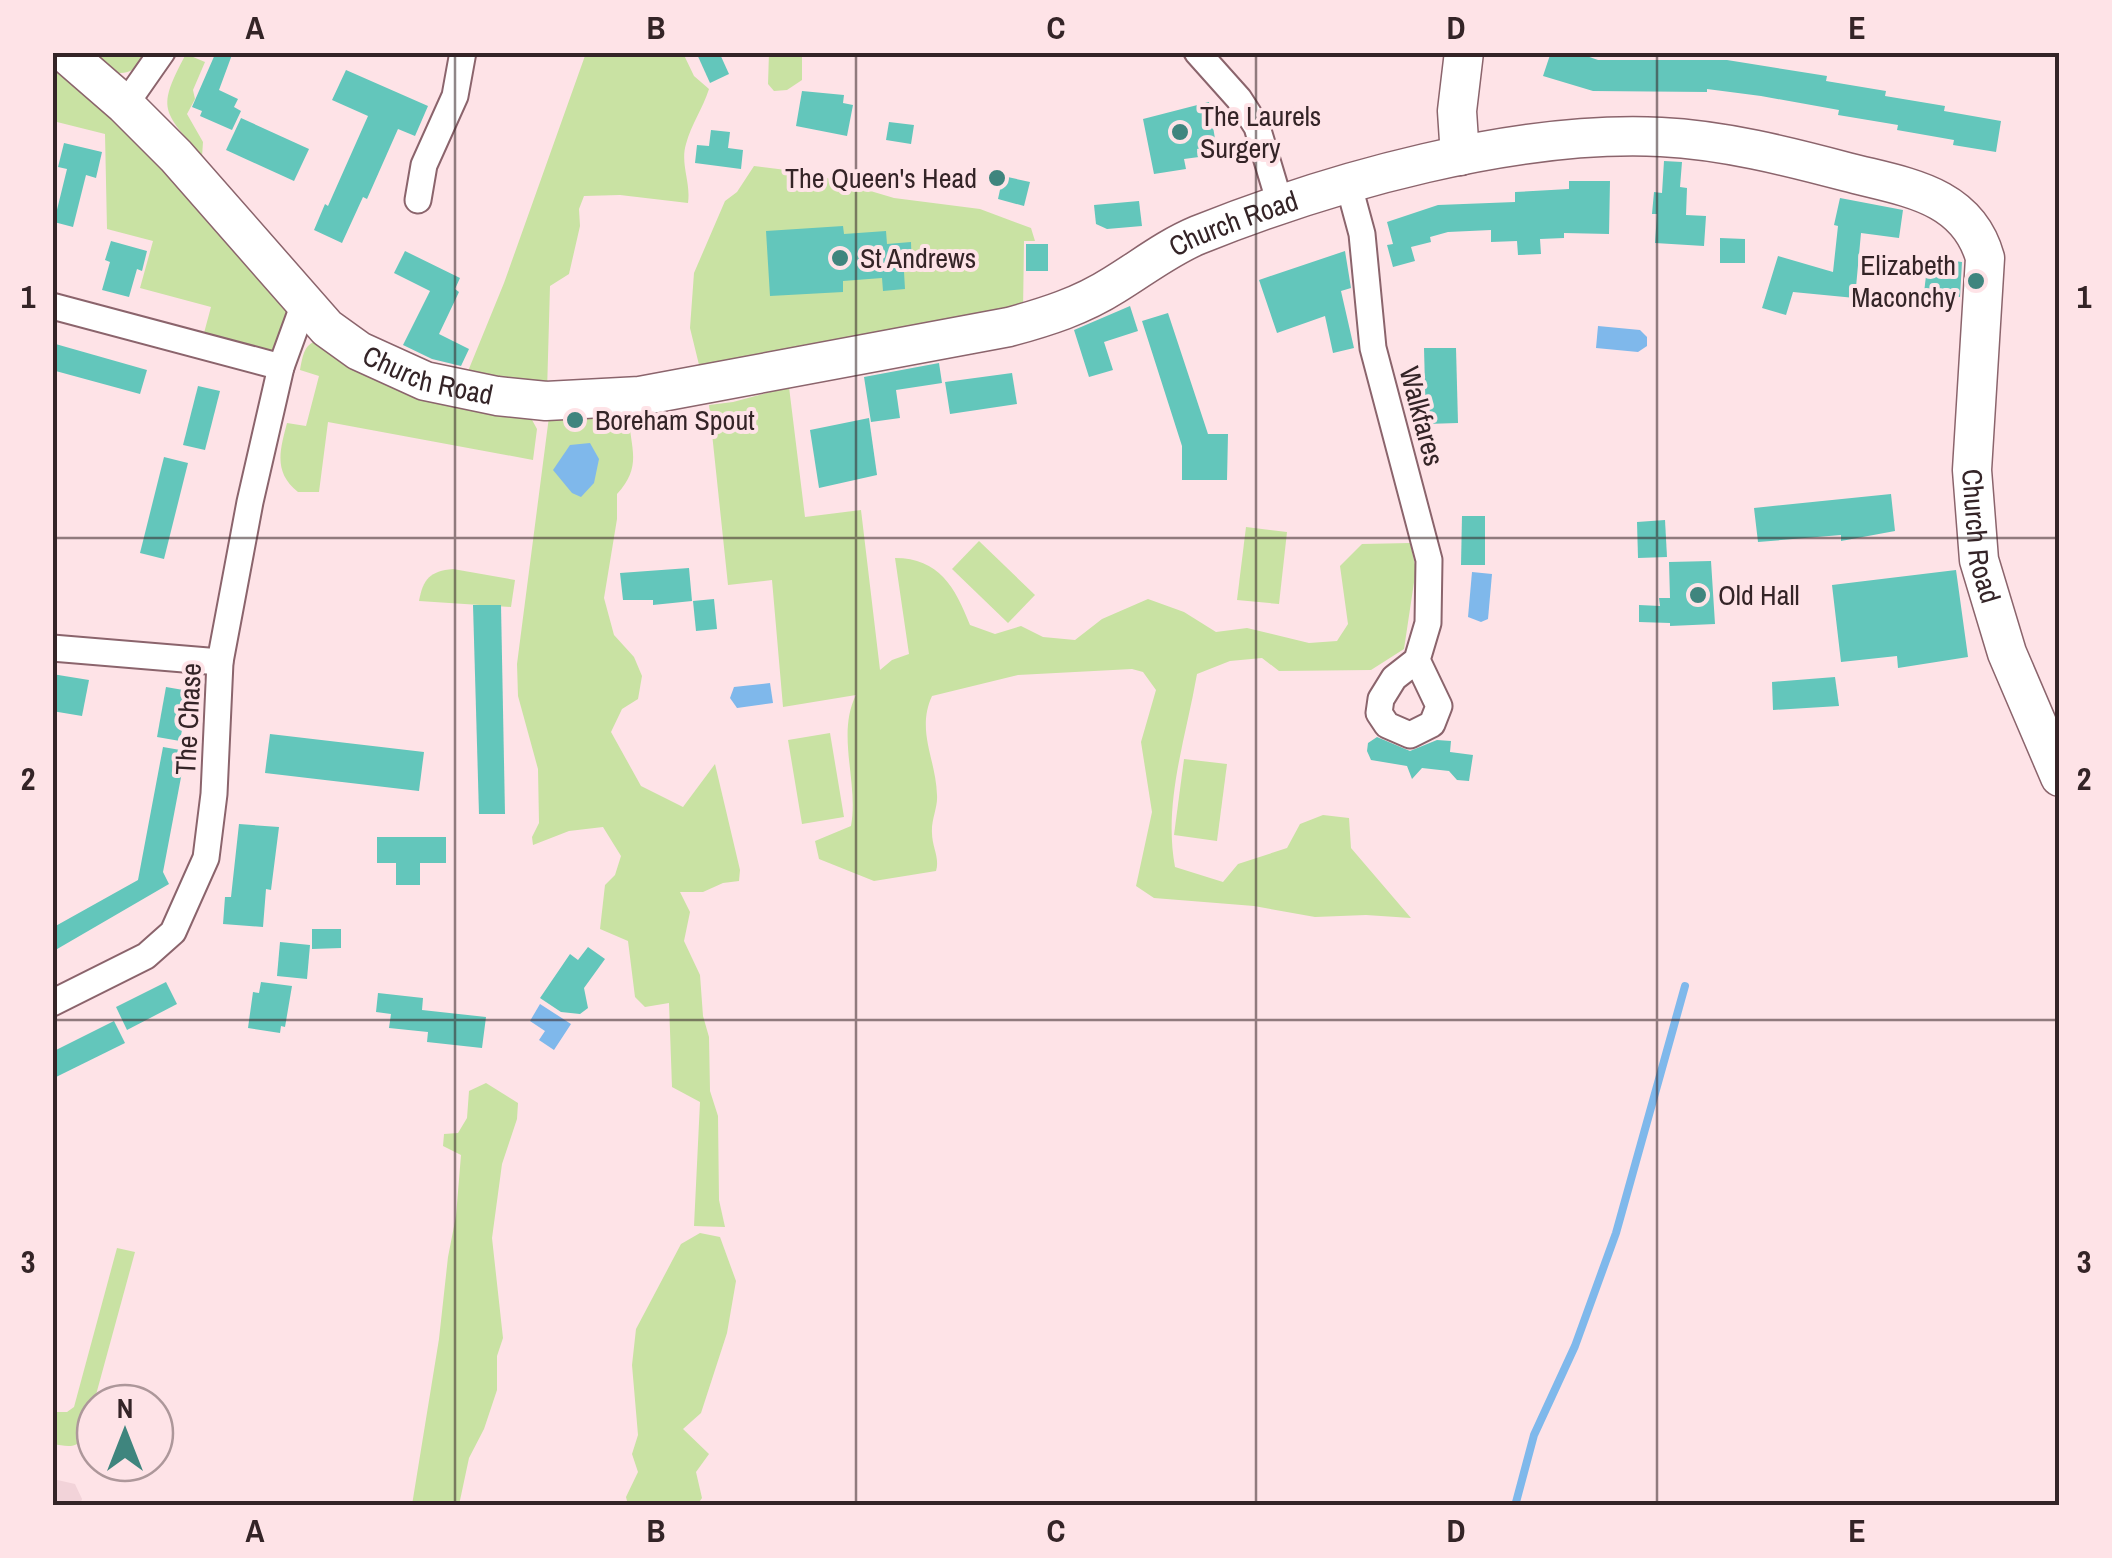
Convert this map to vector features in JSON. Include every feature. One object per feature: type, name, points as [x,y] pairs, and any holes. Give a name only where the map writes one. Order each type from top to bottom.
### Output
[{"type":"street","name":"Church Road","points":[[64,52],[125,105],[188,169],[328,328],[360,351],[424,381],[546,401],[640,396],[1009,327],[1058,314],[1194,237],[1349,186],[1460,156],[1544,142],[1662,137],[1706,142],[1796,159],[1915,190],[1959,212],[1970,222],[1985,258],[1972,470],[1980,560],[2007,653],[2060,776]]},
{"type":"street","points":[[125,105],[162,52]]},
{"type":"street","points":[[418,200],[424,165],[455,96],[463,52]]},
{"type":"street","points":[[1197,52],[1240,98],[1256,127],[1281,207]]},
{"type":"street","points":[[1460,156],[1458,111],[1464,52]]},
{"type":"street","name":"Walkfares","points":[[1349,186],[1362,234],[1373,348],[1429,560],[1428,624],[1416,660]]},
{"type":"street","name":"The Chase","points":[[52,1004],[146,956],[173,932],[206,858],[214,794],[220,662],[250,502],[281,367],[305,301]]},
{"type":"street","points":[[52,306],[281,367]]},
{"type":"street","points":[[52,648],[220,662]]},
{"type":"shaded area","points":[[53,1479],[75,1484],[82,1499],[80,1505],[53,1505]]},
{"type":"green space","points":[[53,53],[305,301],[277,353],[204,333],[211,307],[140,288],[153,241],[107,229],[105,134],[53,121]]},
{"type":"green space","points":[[83,53],[150,53],[133,69],[117,73]]},
{"type":"green space","points":[[586,53],[683,53],[694,76],[709,89],[684,151],[688,203],[620,195],[584,196],[569,274],[550,286],[547,392],[464,381],[504,283]]},
{"type":"green space","points":[[769,53],[802,53],[802,80],[787,90],[774,91],[768,84]]},
{"type":"green space","points":[[186,54],[205,62],[187,114],[203,142],[202,157],[168,109],[170,87]]},
{"type":"green space","points":[[754,166],[810,173],[894,198],[980,209],[1031,228],[1035,241],[1024,241],[1023,313],[701,373],[690,328],[694,273],[725,201],[737,192]]},
{"type":"green space","points":[[320,340],[531,418],[537,429],[533,460],[328,422],[319,492],[298,492],[285,477],[281,451],[287,423],[306,426],[319,376],[300,370],[307,347]]},
{"type":"green space","points":[[789,387],[805,517],[861,510],[880,670],[909,654],[895,558],[910,559],[934,569],[951,587],[970,625],[995,634],[1021,626],[1043,637],[1075,640],[1102,619],[1148,599],[1184,612],[1216,632],[1247,628],[1309,643],[1337,641],[1348,624],[1340,566],[1362,544],[1410,543],[1416,569],[1404,649],[1371,670],[1279,671],[1262,658],[1230,661],[1197,674],[1177,770],[1172,843],[1175,867],[1223,882],[1238,864],[1287,848],[1300,824],[1323,815],[1349,818],[1351,848],[1411,918],[1315,917],[1254,906],[1154,898],[1136,886],[1152,812],[1141,742],[1156,690],[1143,672],[1132,669],[1018,675],[932,696],[926,733],[937,795],[932,828],[936,871],[874,881],[819,859],[815,841],[851,826],[848,726],[856,695],[783,707],[772,580],[728,585],[709,405]]},
{"type":"green space","points":[[630,405],[633,461],[617,494],[617,519],[604,598],[614,635],[634,657],[642,676],[638,699],[622,709],[611,732],[641,786],[683,807],[715,764],[740,870],[739,881],[703,892],[680,892],[690,912],[684,941],[700,975],[709,1037],[710,1091],[718,1116],[719,1200],[725,1227],[694,1226],[700,1102],[672,1087],[669,1003],[645,1007],[635,997],[628,941],[600,929],[605,885],[615,875],[621,856],[603,827],[569,831],[533,845],[532,837],[539,823],[538,769],[518,696],[517,664],[550,409]]},
{"type":"green space","points":[[1246,527],[1287,532],[1279,604],[1237,600]]},
{"type":"green space","points":[[979,541],[1035,595],[1008,623],[952,569]]},
{"type":"green space","points":[[453,569],[515,580],[511,607],[419,601],[429,578]]},
{"type":"green space","points":[[830,733],[844,817],[802,824],[788,740]]},
{"type":"green space","points":[[1184,759],[1227,764],[1217,841],[1174,835]]},
{"type":"green space","points":[[486,1083],[518,1103],[517,1119],[502,1164],[492,1238],[503,1338],[497,1356],[497,1390],[469,1458],[459,1505],[412,1505],[456,1216],[461,1155],[443,1146],[444,1134],[458,1133],[467,1118],[469,1091]]},
{"type":"green space","points":[[700,1233],[720,1237],[736,1281],[727,1333],[701,1413],[683,1429],[709,1454],[696,1472],[702,1498],[697,1505],[628,1505],[626,1497],[638,1472],[632,1454],[638,1435],[632,1365],[636,1329],[681,1244]]},
{"type":"green space","points":[[117,1248],[135,1252],[99,1383],[80,1383]]},
{"type":"green space","points":[[75,1403],[75,1445],[53,1444],[53,1412],[67,1412]]},
{"type":"water","points":[[1598,326],[1640,330],[1647,337],[1647,346],[1638,352],[1596,348]]},
{"type":"water","points":[[590,443],[599,459],[594,483],[581,497],[572,493],[553,470],[570,445]]},
{"type":"water","points":[[1472,572],[1492,574],[1488,619],[1481,622],[1468,617]]},
{"type":"water","points":[[770,683],[773,703],[737,708],[730,698],[734,687]]},
{"type":"water","points":[[540,1004],[571,1024],[554,1050],[539,1040],[545,1031],[530,1021]]},
{"type":"building","points":[[216,52],[233,52],[219,90],[238,99],[234,107],[241,111],[232,130],[200,116],[202,111],[192,107]]},
{"type":"building","points":[[696,52],[719,52],[729,74],[710,83]]},
{"type":"building","points":[[1551,52],[1575,52],[1598,60],[1727,60],[1827,76],[1826,81],[1886,91],[1885,96],[2001,121],[1996,152],[1897,130],[1898,125],[1838,115],[1839,110],[1761,96],[1707,89],[1593,91],[1543,76]]},
{"type":"building","points":[[346,70],[428,106],[415,136],[398,129],[367,199],[363,197],[342,243],[314,230],[368,116],[332,100]]},
{"type":"building","points":[[802,91],[844,95],[843,103],[853,105],[847,136],[796,126]]},
{"type":"building","name":"The Laurels Surgery","points":[[1209,102],[1216,145],[1197,149],[1199,157],[1184,159],[1186,169],[1154,174],[1143,119]]},
{"type":"building","points":[[241,118],[309,149],[294,181],[226,150]]},
{"type":"building","points":[[889,122],[914,125],[911,144],[886,140]]},
{"type":"building","points":[[711,130],[730,132],[728,148],[743,150],[741,169],[695,163],[697,145],[709,146]]},
{"type":"building","points":[[64,143],[102,152],[96,178],[86,175],[73,227],[54,222],[67,169],[58,167]]},
{"type":"building","points":[[1664,161],[1682,162],[1680,187],[1687,188],[1686,215],[1706,216],[1704,246],[1655,243],[1654,192],[1662,193]]},
{"type":"building","points":[[1003,176],[1030,182],[1024,206],[998,199]]},
{"type":"building","points":[[1569,181],[1610,181],[1609,234],[1564,233],[1564,238],[1540,239],[1541,254],[1518,255],[1517,241],[1491,242],[1491,230],[1448,232],[1411,247],[1415,261],[1393,267],[1387,245],[1393,244],[1387,222],[1438,205],[1515,202],[1515,192],[1569,189]]},
{"type":"building","points":[[1840,198],[1903,210],[1899,238],[1861,233],[1855,298],[1793,292],[1786,315],[1762,308],[1778,256],[1833,272],[1838,226],[1834,225]]},
{"type":"building","points":[[1139,201],[1142,226],[1107,229],[1096,224],[1094,205]]},
{"type":"building","name":"St Andrews","points":[[843,226],[844,234],[886,231],[887,244],[911,242],[912,271],[904,272],[905,289],[883,291],[882,278],[843,281],[843,292],[770,296],[766,231]]},
{"type":"building","points":[[1720,238],[1745,239],[1745,263],[1720,263]]},
{"type":"building","points":[[111,241],[147,251],[129,297],[102,290]]},
{"type":"building","points":[[1026,244],[1048,244],[1048,271],[1026,271]]},
{"type":"building","points":[[405,251],[460,278],[455,289],[459,292],[439,334],[469,349],[461,366],[432,359],[403,345],[430,291],[394,273]]},
{"type":"building","points":[[1345,251],[1351,288],[1341,291],[1354,348],[1333,353],[1325,316],[1277,333],[1259,280]]},
{"type":"building","points":[[1928,258],[1962,262],[1960,297],[1924,293]]},
{"type":"building","points":[[1130,306],[1138,331],[1104,342],[1113,370],[1089,377],[1074,330]]},
{"type":"building","points":[[1168,313],[1208,434],[1228,434],[1227,480],[1182,480],[1182,446],[1142,321]]},
{"type":"building","points":[[52,343],[147,370],[140,394],[52,370]]},
{"type":"building","points":[[1424,348],[1456,348],[1458,423],[1426,424]]},
{"type":"building","points":[[939,363],[942,383],[896,390],[900,418],[871,422],[864,377]]},
{"type":"building","points":[[1012,373],[1017,404],[950,414],[945,382]]},
{"type":"building","points":[[198,386],[220,391],[205,450],[183,445]]},
{"type":"building","points":[[869,418],[877,475],[819,488],[810,430]]},
{"type":"building","points":[[164,457],[188,463],[164,559],[140,553]]},
{"type":"building","points":[[1891,494],[1895,531],[1841,541],[1841,535],[1758,542],[1754,508]]},
{"type":"building","points":[[1462,516],[1485,516],[1485,565],[1461,565]]},
{"type":"building","points":[[1665,520],[1667,557],[1638,558],[1637,522]]},
{"type":"building","name":"Old Hall","points":[[1711,561],[1715,624],[1670,626],[1639,622],[1639,605],[1660,606],[1659,598],[1670,598],[1669,562]]},
{"type":"building","points":[[689,568],[692,601],[653,605],[653,600],[623,600],[620,573]]},
{"type":"building","points":[[1956,570],[1968,657],[1898,668],[1897,656],[1841,662],[1832,585]]},
{"type":"building","points":[[714,599],[717,629],[696,631],[693,601]]},
{"type":"building","points":[[473,605],[501,605],[505,814],[479,814]]},
{"type":"building","points":[[52,674],[89,680],[82,716],[52,711]]},
{"type":"building","points":[[1835,677],[1839,706],[1773,710],[1772,682]]},
{"type":"building","points":[[166,687],[189,691],[180,741],[157,737]]},
{"type":"building","points":[[270,734],[424,752],[419,791],[265,773]]},
{"type":"building","points":[[1377,737],[1410,751],[1437,740],[1451,741],[1450,752],[1473,755],[1469,781],[1457,780],[1449,771],[1422,768],[1412,779],[1407,766],[1371,760],[1368,743]]},
{"type":"building","points":[[163,747],[186,751],[163,872],[169,884],[52,952],[52,928],[138,880]]},
{"type":"building","points":[[239,824],[279,827],[271,890],[266,889],[263,927],[223,924],[225,897],[231,897]]},
{"type":"building","points":[[377,837],[446,837],[446,863],[420,863],[420,885],[396,885],[396,863],[377,863]]},
{"type":"building","points":[[312,929],[341,929],[341,948],[312,949]]},
{"type":"building","points":[[280,942],[310,945],[307,979],[277,976]]},
{"type":"building","points":[[588,947],[605,959],[584,988],[588,1008],[580,1014],[561,1012],[540,998],[570,954],[578,960]]},
{"type":"building","points":[[166,982],[177,1004],[127,1030],[116,1007]]},
{"type":"building","points":[[261,982],[292,986],[285,1027],[281,1026],[280,1033],[248,1028],[253,992],[259,993]]},
{"type":"building","points":[[378,993],[423,998],[422,1010],[486,1017],[482,1048],[427,1042],[428,1032],[389,1028],[391,1014],[376,1012]]},
{"type":"building","points":[[114,1021],[125,1043],[52,1079],[52,1052]]},
{"type":"waterway","points":[[1515,1506],[1534,1435],[1575,1346],[1616,1233],[1685,986]]},
{"type":"place","name":"The Laurels Surgery","points":[[1180,132]]},
{"type":"place","name":"The Queen's Head","points":[[997,178]]},
{"type":"place","name":"St Andrews","points":[[840,258]]},
{"type":"place","name":"Elizabeth Maconchy","points":[[1976,281]]},
{"type":"place","name":"Boreham Spout","points":[[575,420]]},
{"type":"place","name":"Old Hall","points":[[1698,595]]}]
